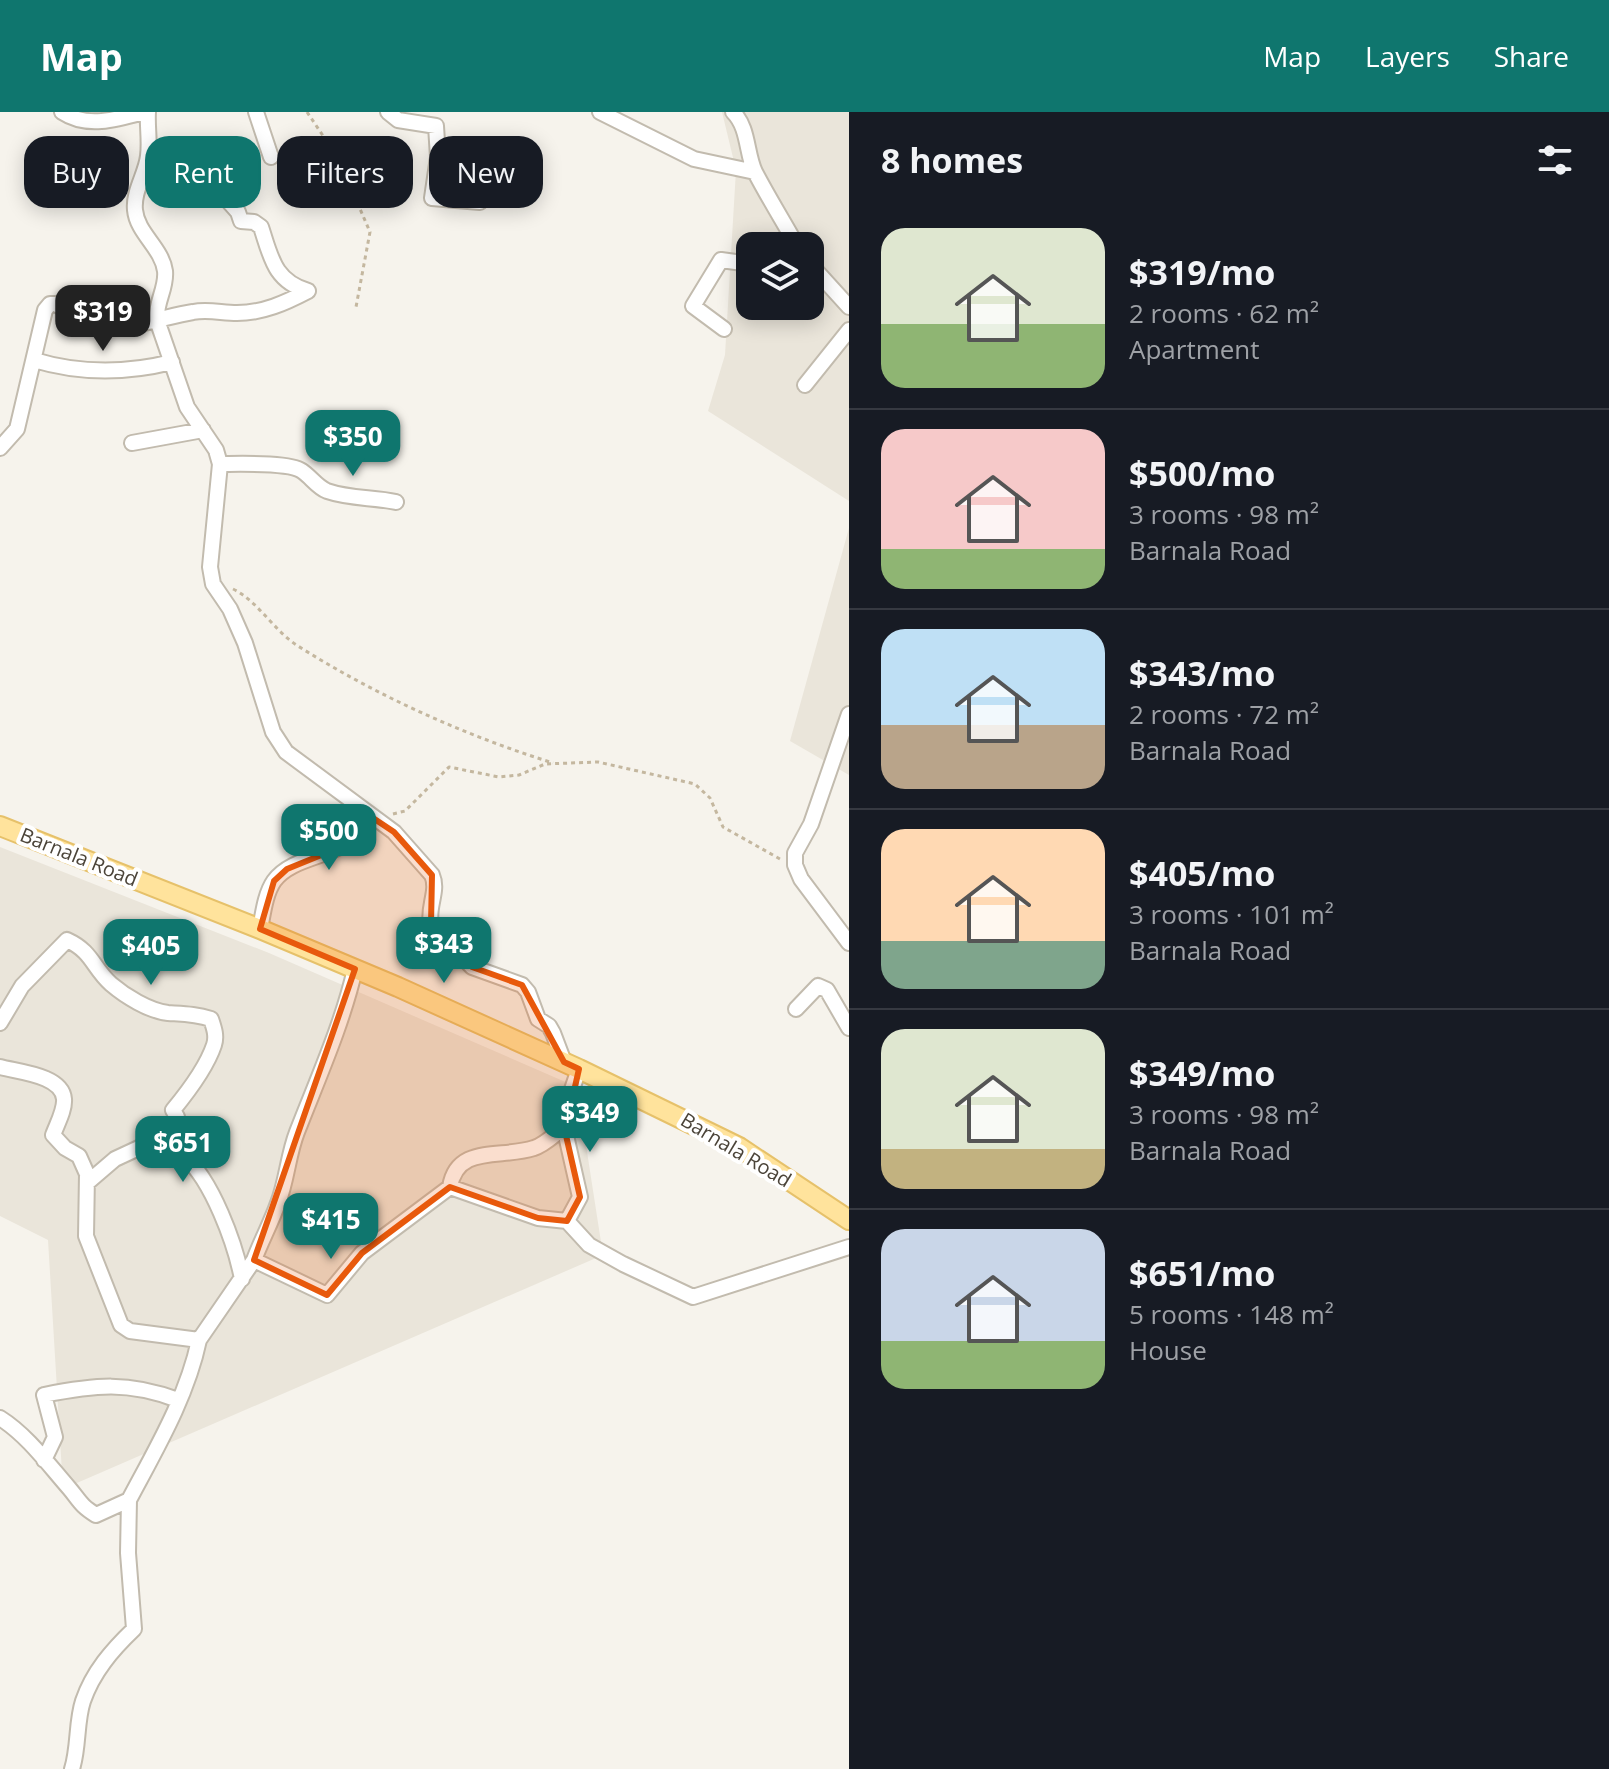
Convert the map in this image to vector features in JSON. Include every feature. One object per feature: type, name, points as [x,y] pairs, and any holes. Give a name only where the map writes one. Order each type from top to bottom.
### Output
[{"type":"main road","name":"Barnala Road","points":[[0,826],[260,929],[572,1066],[739,1147],[847,1215]]},
{"type":"street","points":[[62,112],[76,121],[90,122],[146,112],[148,136]]},
{"type":"street","points":[[256,112],[271,157]]},
{"type":"street","points":[[388,112],[398,120],[436,126],[437,136]]},
{"type":"street","points":[[600,112],[694,159],[755,172]]},
{"type":"street","points":[[733,112],[744,129],[755,172],[789,232]]},
{"type":"street","points":[[145,163],[135,211],[165,270],[157,320],[187,407],[216,450],[220,464],[211,579],[230,609],[245,643],[273,732],[286,752],[394,832],[435,882],[429,916],[431,924],[472,967],[522,985],[528,992],[538,1019],[549,1026],[572,1066],[566,1126],[580,1197],[567,1221]]},
{"type":"street","points":[[0,448],[17,429],[45,310],[50,304],[111,326],[195,311],[238,313],[261,310],[281,305],[308,291],[285,281],[269,259],[261,227],[254,222],[241,221],[234,208]]},
{"type":"street","points":[[724,329],[693,306],[721,260],[736,262]]},
{"type":"street","points":[[824,279],[849,307]]},
{"type":"street","points":[[805,385],[849,330]]},
{"type":"street","points":[[34,360],[60,368],[102,372],[142,369],[172,362]]},
{"type":"street","points":[[132,443],[203,430]]},
{"type":"street","points":[[220,464],[250,463],[300,469],[323,490],[352,498],[374,497],[396,502]]},
{"type":"street","points":[[849,714],[811,824],[795,853],[795,865],[801,879],[849,943]]},
{"type":"street","points":[[260,929],[274,881],[287,869],[341,847],[358,834],[364,812]]},
{"type":"street","points":[[0,1023],[22,986],[67,940],[83,947],[111,984],[144,1005],[164,1013],[194,1013],[211,1019],[215,1032],[214,1044],[188,1091],[173,1110],[177,1117],[172,1147]]},
{"type":"street","points":[[72,1769],[77,1755],[83,1701],[107,1655],[134,1629],[128,1553],[129,1500],[165,1436],[199,1340],[254,1260],[279,1202],[288,1155],[333,1035],[344,1016],[355,969]]},
{"type":"street","points":[[796,1009],[818,986],[827,990],[849,1028]]},
{"type":"street","points":[[0,1067],[52,1081],[62,1089],[65,1100],[53,1135],[65,1148],[79,1156],[87,1174],[86,1236],[121,1325],[130,1331],[199,1340]]},
{"type":"street","points":[[254,1260],[327,1295],[362,1253],[450,1187],[452,1171],[465,1159],[535,1148],[566,1126]]},
{"type":"street","points":[[87,1183],[115,1159],[140,1145],[158,1139],[172,1147],[190,1162],[205,1183],[234,1247],[242,1279]]},
{"type":"street","points":[[450,1187],[538,1218],[567,1221],[589,1245],[693,1297],[849,1247]]},
{"type":"street","points":[[44,1460],[55,1437],[44,1395],[109,1385],[155,1391],[178,1400]]},
{"type":"street","points":[[0,1418],[12,1426],[44,1460],[74,1493],[80,1505],[96,1515],[129,1500]]},
{"type":"path","points":[[307,112],[338,158],[370,232],[356,307]]},
{"type":"path","points":[[211,579],[239,592],[290,641],[345,675],[482,739],[557,764]]},
{"type":"path","points":[[391,814],[405,811],[449,767],[499,777],[519,775],[545,764],[598,762],[695,784],[710,798],[723,827],[774,857],[795,865]]},
{"type":"highlighted area","points":[[364,812],[394,832],[432,875],[431,924],[472,967],[522,985],[564,1062],[579,1069],[565,1131],[580,1197],[567,1221],[538,1218],[450,1187],[362,1253],[327,1295],[254,1260],[355,969],[260,929],[274,881],[287,869],[341,847],[358,834]]},
{"type":"shaded area","points":[[722,112],[849,112],[849,501],[708,411],[725,355],[736,170]]},
{"type":"shaded area","points":[[849,528],[849,775],[790,741]]},
{"type":"shaded area","points":[[0,847],[269,953],[577,1087],[603,1255],[63,1489],[48,1240],[0,1216]]}]
